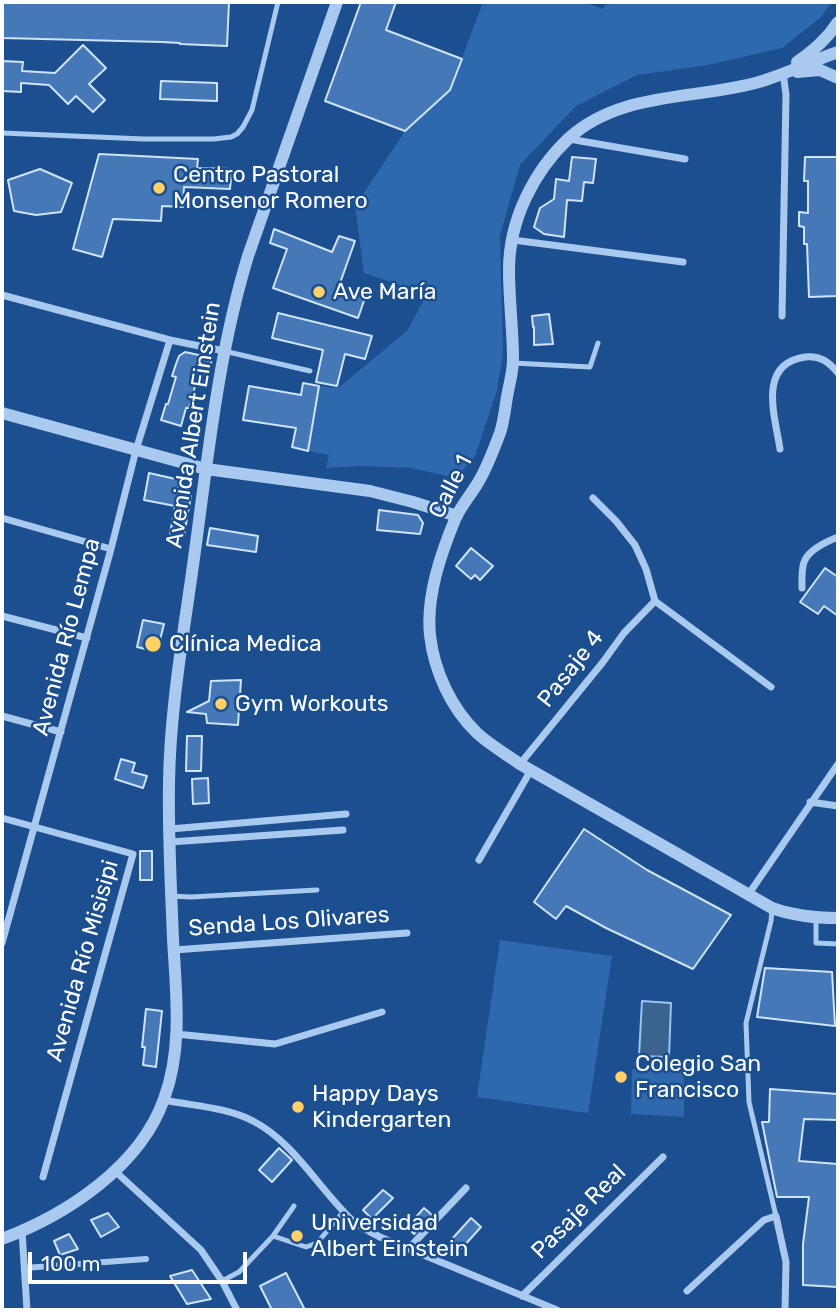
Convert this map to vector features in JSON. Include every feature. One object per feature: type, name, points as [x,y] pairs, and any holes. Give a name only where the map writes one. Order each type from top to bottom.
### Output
[{"type":"street","name":"Avenida Albert Einstein","points":[[2,1239],[57,1215],[116,1172],[153,1125],[173,1072],[177,1034],[171,896],[175,835],[169,782],[173,711],[224,351],[248,256],[337,2]]},
{"type":"street","points":[[783,72],[816,48],[830,35],[838,22]]},
{"type":"street","name":"Calle 1","points":[[838,52],[758,82],[633,105],[601,116],[568,139],[532,184],[523,203],[509,268],[513,363],[501,430],[480,480],[457,516],[442,557],[429,604],[428,618],[431,648],[440,677],[469,724],[488,742],[526,767],[772,908],[817,918],[838,918]]},
{"type":"street","points":[[783,72],[820,70],[838,78]]},
{"type":"street","points":[[782,316],[786,95],[783,72]]},
{"type":"street","points":[[568,139],[685,159]]},
{"type":"street","points":[[513,240],[682,262]]},
{"type":"street","points":[[2,295],[170,340],[224,351]]},
{"type":"street","name":"Avenida Río Lempa","points":[[2,943],[5,917],[61,732],[136,450],[170,340]]},
{"type":"street","points":[[780,449],[772,388],[781,367],[794,359],[809,356],[823,358],[838,373]]},
{"type":"street","points":[[2,413],[206,469],[370,491],[457,516]]},
{"type":"street","points":[[593,498],[635,545],[646,569],[655,601],[771,687]]},
{"type":"street","points":[[2,518],[111,549]]},
{"type":"street","points":[[802,588],[803,563],[806,557],[838,537]]},
{"type":"street","name":"Pasaje 4","points":[[479,860],[526,767],[624,633],[655,601]]},
{"type":"street","points":[[2,616],[87,638]]},
{"type":"street","points":[[2,716],[61,732]]},
{"type":"street","points":[[748,895],[838,764]]},
{"type":"street","points":[[810,802],[838,806]]},
{"type":"street","points":[[175,835],[346,814]]},
{"type":"street","points":[[2,818],[34,826]]},
{"type":"street","name":"Avenida Río Misisipi","points":[[34,826],[133,854],[43,1177]]},
{"type":"street","points":[[175,835],[342,830]]},
{"type":"street","name":"Senda Los Olivares","points":[[174,950],[407,933]]},
{"type":"street","points":[[177,1034],[275,1044],[382,1012]]},
{"type":"street","points":[[164,1100],[228,1112],[260,1125],[280,1140],[360,1226],[380,1237],[557,1310]]},
{"type":"street","name":"Pasaje Real","points":[[522,1296],[663,1157]]},
{"type":"street","points":[[116,1172],[201,1250],[237,1310]]},
{"type":"street","points":[[409,1248],[466,1188]]},
{"type":"street","points":[[687,1291],[764,1220],[776,1216],[786,1262],[785,1310]]},
{"type":"street","points":[[22,1231],[27,1310]]},
{"type":"street","points":[[24,1268],[146,1259]]},
{"type":"lane","points":[[2,133],[144,139],[231,137],[243,127],[252,110],[278,2]]},
{"type":"lane","points":[[513,363],[590,367],[598,343]]},
{"type":"lane","points":[[224,351],[310,370]]},
{"type":"lane","points":[[171,896],[317,890]]},
{"type":"lane","points":[[772,908],[747,1023],[749,1102],[776,1216]]},
{"type":"lane","points":[[817,918],[816,943],[838,944]]},
{"type":"lane","points":[[222,1281],[239,1272],[273,1236],[294,1206]]},
{"type":"lane","points":[[273,1236],[306,1247],[317,1243],[344,1211]]},
{"type":"shaded area","points":[[483,2],[583,2],[603,9],[607,2],[832,2],[820,18],[782,48],[708,65],[637,75],[576,106],[520,165],[500,235],[503,355],[497,390],[475,456],[456,478],[411,468],[326,468],[329,455],[308,451],[319,386],[338,388],[407,331],[427,294],[364,273],[355,206],[405,131],[450,90]]},
{"type":"shaded area","points":[[500,940],[612,956],[588,1113],[477,1097]]},
{"type":"shaded area","points":[[642,1001],[671,1003],[669,1057],[639,1056]]},
{"type":"shaded area","points":[[632,1069],[684,1071],[684,1117],[631,1114]]},
{"type":"building","points":[[2,2],[229,2],[227,46],[2,38]]},
{"type":"building","points":[[361,2],[396,2],[386,30],[462,59],[450,90],[405,131],[325,101]]},
{"type":"building","points":[[83,45],[106,68],[89,84],[105,100],[93,112],[76,96],[68,104],[49,85],[21,83],[21,92],[2,91],[2,61],[23,62],[22,71],[55,73]]},
{"type":"building","points":[[161,81],[217,83],[217,101],[160,99]]},
{"type":"building","name":"Centro Pastoral Monsenor Romero","points":[[99,154],[198,159],[197,168],[232,169],[230,189],[184,187],[183,207],[162,206],[161,221],[113,219],[102,257],[73,249]]},
{"type":"building","points":[[572,157],[596,159],[593,183],[584,182],[582,201],[567,200],[564,237],[544,234],[534,227],[540,208],[554,199],[556,179],[569,181]]},
{"type":"building","points":[[805,157],[838,157],[838,296],[809,297],[807,244],[804,244],[804,227],[799,226],[799,212],[808,213],[808,181],[804,181]]},
{"type":"building","points":[[40,169],[72,183],[61,212],[36,215],[14,211],[8,180]]},
{"type":"building","points":[[274,229],[332,252],[339,236],[355,241],[339,286],[366,295],[358,318],[273,288],[287,249],[270,243]]},
{"type":"building","points":[[278,313],[372,336],[365,359],[345,354],[337,386],[316,382],[323,350],[272,338]]},
{"type":"building","points":[[549,314],[553,344],[534,345],[532,316]]},
{"type":"building","points":[[185,352],[212,358],[206,385],[196,383],[181,426],[161,420],[176,377],[172,376],[176,364],[179,356]]},
{"type":"building","points":[[303,383],[319,386],[308,451],[292,447],[296,428],[243,420],[249,386],[301,395]]},
{"type":"building","points":[[149,473],[180,480],[178,493],[191,495],[184,536],[170,534],[175,506],[144,500]]},
{"type":"building","points":[[379,510],[418,515],[423,523],[420,534],[377,530]]},
{"type":"building","points":[[210,528],[258,536],[256,552],[207,545]]},
{"type":"building","points":[[471,548],[493,566],[480,580],[475,575],[471,579],[456,566]]},
{"type":"building","points":[[825,568],[838,577],[838,616],[824,606],[818,614],[800,602]]},
{"type":"building","points":[[143,620],[164,624],[157,652],[137,647]]},
{"type":"building","name":"Gym Workouts","points":[[241,680],[238,725],[207,723],[206,714],[187,712],[209,701],[211,681]]},
{"type":"building","points":[[187,736],[202,736],[201,771],[186,771]]},
{"type":"building","points":[[121,759],[135,763],[132,772],[147,776],[143,788],[115,779]]},
{"type":"building","points":[[208,778],[209,803],[193,804],[192,779]]},
{"type":"building","points":[[584,829],[647,870],[731,915],[693,969],[566,906],[556,919],[534,902]]},
{"type":"building","points":[[140,851],[152,851],[152,880],[140,880]]},
{"type":"building","points":[[765,968],[832,972],[835,1026],[757,1017]]},
{"type":"building","points":[[146,1009],[162,1011],[156,1067],[143,1065]]},
{"type":"building","points":[[770,1089],[838,1094],[838,1120],[804,1119],[799,1161],[838,1164],[838,1287],[803,1285],[803,1244],[809,1197],[777,1197],[762,1122],[769,1122]]},
{"type":"building","points":[[279,1148],[292,1160],[272,1182],[259,1170]]},
{"type":"building","points":[[383,1190],[393,1198],[372,1219],[363,1210]]},
{"type":"building","points":[[424,1208],[432,1215],[414,1234],[407,1227]]},
{"type":"building","points":[[108,1213],[119,1227],[101,1237],[91,1220]]},
{"type":"building","points":[[471,1218],[481,1227],[462,1248],[452,1239]]},
{"type":"building","points":[[69,1234],[78,1249],[60,1255],[54,1241]]},
{"type":"building","points":[[192,1270],[211,1299],[187,1304],[170,1276]]},
{"type":"building","points":[[286,1273],[305,1310],[272,1310],[260,1286]]},
{"type":"place","name":"Centro Pastoral Monsenor Romero","points":[[159,188]]},
{"type":"place","name":"Ave María","points":[[319,292]]},
{"type":"place","name":"Clínica Medica","points":[[153,644]]},
{"type":"place","name":"Gym Workouts","points":[[221,704]]},
{"type":"place","name":"Colegio San Francisco","points":[[621,1077]]},
{"type":"place","name":"Happy Days Kindergarten","points":[[298,1107]]},
{"type":"place","name":"Universidad Albert Einstein","points":[[297,1236]]}]
